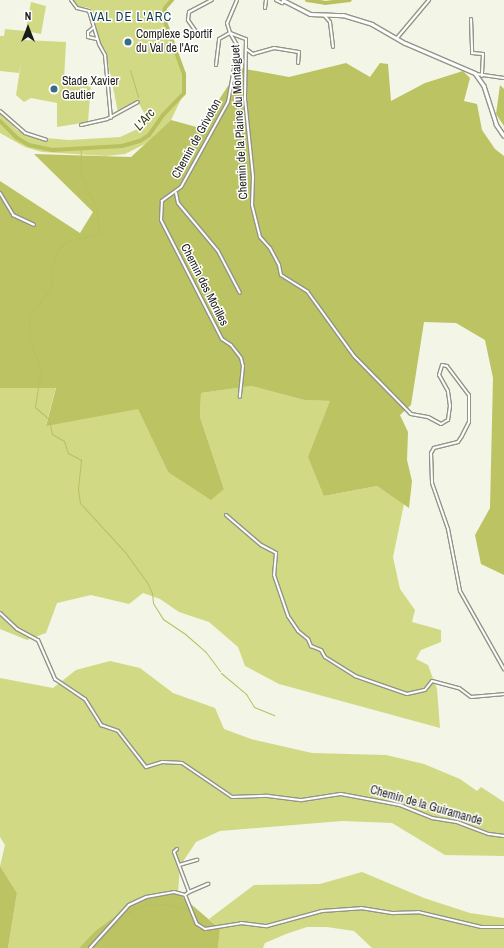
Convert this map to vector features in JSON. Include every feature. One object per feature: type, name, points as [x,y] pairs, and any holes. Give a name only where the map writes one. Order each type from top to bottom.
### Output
[{"type":"street","points":[[71,0],[77,8],[89,12],[97,39],[105,55],[111,118]]},
{"type":"street","points":[[197,33],[188,20],[189,12],[212,0]]},
{"type":"street","name":"Chemin de la Plaine du Montaiguet","points":[[237,0],[227,18],[230,33],[246,39],[245,99],[252,206],[260,236],[270,248],[279,265],[281,276],[307,291],[354,356],[411,414],[428,417],[442,424],[448,420],[450,406],[448,391],[439,374],[442,365],[447,366],[469,395],[469,422],[462,436],[458,442],[434,448],[431,453],[432,483],[448,529],[460,592],[504,669]]},
{"type":"street","points":[[265,8],[266,0]]},
{"type":"street","points":[[276,0],[282,3],[283,0],[306,13],[354,18],[377,26],[396,38],[482,76],[504,78]]},
{"type":"street","points":[[396,38],[429,0]]},
{"type":"street","points":[[324,15],[330,22],[333,47]]},
{"type":"street","points":[[471,19],[472,53],[483,54],[482,76]]},
{"type":"street","points":[[94,26],[88,32],[88,37],[91,40],[97,39]]},
{"type":"street","points":[[216,65],[219,39],[230,33]]},
{"type":"street","name":"Chemin de Grivoton","points":[[163,200],[176,192],[197,161],[228,102],[238,46],[230,33]]},
{"type":"street","points":[[246,49],[253,54],[274,48],[299,52],[298,63]]},
{"type":"street","points":[[475,73],[484,86],[496,124],[504,136]]},
{"type":"street","points":[[81,125],[111,118],[138,102]]},
{"type":"street","points":[[0,111],[25,133],[46,140]]},
{"type":"street","points":[[176,192],[178,203],[218,250],[240,293]]},
{"type":"street","points":[[0,193],[13,215],[34,225]]},
{"type":"street","name":"Chemin des Morilles","points":[[163,200],[161,220],[180,261],[194,282],[222,339],[231,345],[241,358],[243,366],[240,397]]},
{"type":"street","points":[[226,515],[261,545],[276,553],[274,575],[288,616],[298,631],[308,639],[311,646],[321,650],[326,657],[355,676],[407,694],[425,690],[432,681],[459,688],[471,697],[504,694]]},
{"type":"street","name":"Chemin de la Guiramande","points":[[0,613],[17,629],[38,640],[55,679],[85,699],[101,726],[118,731],[146,767],[162,762],[182,763],[232,797],[268,796],[302,800],[341,794],[400,805],[432,818],[457,822],[489,834],[504,836]]},
{"type":"street","points":[[177,849],[174,852],[189,892]]},
{"type":"street","points":[[179,865],[197,860]]},
{"type":"street","points":[[185,895],[208,884]]},
{"type":"street","points":[[90,948],[132,903],[146,897],[174,892],[185,895]]},
{"type":"street","points":[[185,895],[197,924],[205,929],[241,923],[267,926],[322,911],[361,908],[394,913],[418,912],[482,927],[504,927]]},
{"type":"green space","points":[[72,0],[172,0],[165,8],[163,16],[184,74],[184,93],[171,120],[145,144],[125,154],[106,156],[42,152],[25,147],[0,133],[0,112],[17,130],[46,141],[46,138],[69,140],[120,137],[142,127],[148,120],[138,102],[118,112],[105,49],[102,48],[90,8],[77,6]]},
{"type":"green space","points":[[31,2],[46,6],[41,34],[26,31]]},
{"type":"green space","name":"Stade Xavier Gautier","points":[[5,29],[25,31],[24,40],[66,42],[64,81],[91,83],[88,122],[57,127],[57,103],[31,98],[24,102],[16,95],[21,63],[19,73],[0,71],[0,36],[4,36]]},
{"type":"green space","points":[[346,63],[370,77],[380,63],[388,64],[391,101],[425,83],[463,71],[470,78],[464,101],[477,104],[482,130],[495,149],[504,156],[504,575],[481,564],[475,535],[490,508],[493,378],[485,340],[456,323],[424,322],[411,405],[400,415],[408,432],[407,460],[412,481],[409,508],[377,486],[324,496],[308,457],[330,401],[304,400],[251,386],[201,393],[200,417],[224,489],[211,500],[168,472],[138,409],[46,426],[56,388],[0,388],[0,181],[80,233],[93,212],[34,154],[131,157],[171,120],[200,128],[240,68],[289,77]]},
{"type":"green space","points":[[500,85],[504,89],[504,126],[496,114]]},
{"type":"green space","points":[[251,386],[304,400],[331,401],[324,496],[377,486],[404,504],[393,557],[400,589],[415,610],[412,622],[441,630],[441,642],[421,650],[416,659],[428,665],[437,689],[440,728],[279,684],[245,666],[238,647],[209,622],[179,612],[160,599],[143,593],[129,604],[91,595],[57,603],[46,633],[27,640],[0,629],[0,388],[56,387],[46,425],[138,408],[168,472],[224,489],[200,417],[201,393]]},
{"type":"green space","points":[[110,661],[140,668],[173,693],[215,708],[224,729],[251,739],[312,753],[386,755],[424,764],[460,779],[477,791],[481,787],[504,802],[504,856],[445,855],[392,823],[342,821],[220,831],[196,842],[180,866],[178,893],[94,932],[79,948],[8,948],[17,893],[0,866],[5,845],[0,837],[0,678],[53,688],[76,670]]},
{"type":"green space","points":[[0,866],[17,893],[8,948],[0,948]]},
{"type":"green space","points":[[362,872],[424,898],[470,913],[504,918],[504,948],[372,948],[354,931],[327,927],[307,927],[265,943],[263,948],[218,948],[220,929],[209,919],[254,885],[320,884]]},
{"type":"green space","points":[[178,893],[220,929],[218,948],[79,948],[94,932],[144,896]]},
{"type":"waterway","name":"L'Arc","points":[[0,121],[17,138],[29,145],[52,150],[122,146],[140,141],[149,135],[163,115],[184,93],[184,74],[163,16],[165,8],[172,0]]},
{"type":"waterway","name":"L'Arc","points":[[307,0],[325,3],[350,0]]},
{"type":"waterway","points":[[130,70],[138,97]]},
{"type":"waterway","points":[[30,338],[29,317],[52,286],[51,271],[59,248],[68,241],[99,234],[97,209],[80,174],[81,149]]},
{"type":"waterway","points":[[30,342],[41,369],[35,407],[49,419],[52,434],[64,441],[68,453],[81,460],[78,489],[80,503],[125,552],[147,582],[152,593],[153,603],[163,619],[184,633],[205,651],[220,671]]},
{"type":"waterway","points":[[221,673],[246,694],[254,707],[274,715]]},
{"type":"waterway","points":[[113,927],[131,911],[145,905],[164,904],[188,910]]},
{"type":"waterway","points":[[86,948],[108,927]]},
{"type":"place","name":"Complexe Sportif du Val de l'Arc","points":[[128,42]]},
{"type":"place","name":"Stade Xavier Gautier","points":[[54,89]]},
{"type":"district","name":"VAL DE L'ARC","points":[[131,17]]}]
